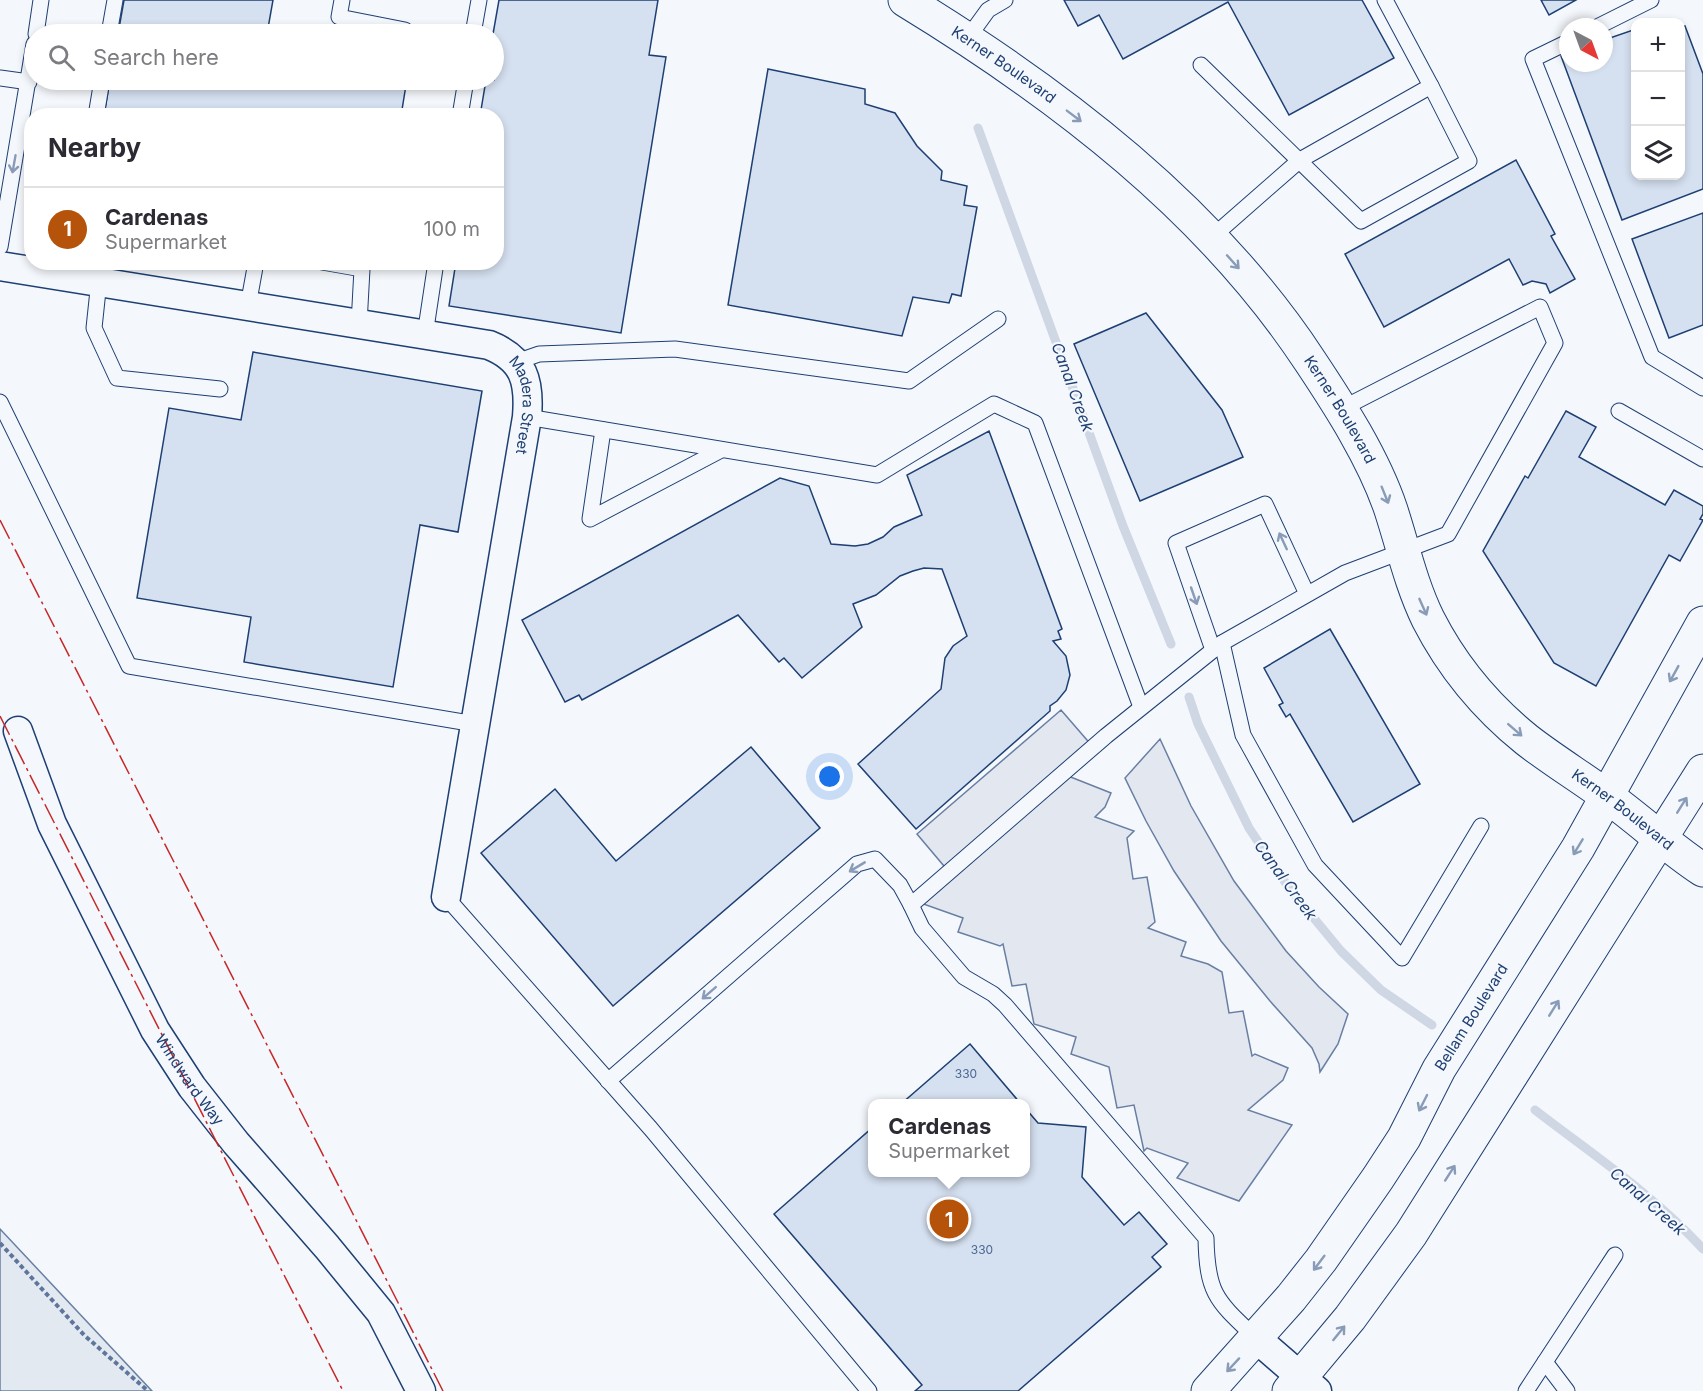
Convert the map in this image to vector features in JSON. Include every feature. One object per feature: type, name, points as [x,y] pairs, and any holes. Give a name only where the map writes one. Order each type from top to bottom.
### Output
[{"type":"street","name":"Kerner Boulevard","points":[[905,0],[967,39],[1056,102],[1111,145],[1211,238],[1244,274],[1288,329],[1341,410],[1382,487],[1428,618],[1450,657],[1474,689],[1500,717],[1530,742],[1608,796],[1703,870]]},
{"type":"street","name":"Madera Street","points":[[0,266],[24,267]]},
{"type":"street","name":"Madera Street","points":[[71,270],[99,281],[489,345],[504,351],[516,362],[524,375],[528,388],[526,417],[446,897]]},
{"type":"street","name":"Bellam Boulevard","points":[[1208,1391],[1257,1339],[1321,1260],[1384,1170],[1423,1103],[1439,1069],[1578,848],[1703,623]]},
{"type":"street","name":"Windward Way","points":[[18,731],[52,824],[155,1030],[192,1087],[236,1143],[381,1313],[421,1391]]},
{"type":"street","points":[[1257,1339],[1302,1386],[1411,1234],[1703,771]]},
{"type":"lane","points":[[37,24],[41,0]]},
{"type":"lane","points":[[111,24],[115,0]]},
{"type":"lane","points":[[342,0],[339,17],[375,24]]},
{"type":"lane","points":[[475,24],[479,0]]},
{"type":"lane","points":[[967,39],[988,10],[1005,0]]},
{"type":"lane","points":[[1201,66],[1361,221],[1469,161],[1385,0]]},
{"type":"lane","points":[[1613,19],[1651,0]]},
{"type":"lane","points":[[1559,46],[1533,59],[1652,357],[1703,388]]},
{"type":"lane","points":[[0,78],[24,81]]},
{"type":"lane","points":[[1211,238],[1300,160],[1431,86]]},
{"type":"lane","points":[[0,247],[27,90]]},
{"type":"lane","points":[[97,108],[100,90]]},
{"type":"lane","points":[[461,108],[464,90]]},
{"type":"lane","points":[[248,306],[255,270]]},
{"type":"lane","points":[[359,324],[362,270]]},
{"type":"lane","points":[[425,335],[435,270]]},
{"type":"lane","points":[[99,281],[94,328],[117,378],[220,389]]},
{"type":"lane","points":[[910,905],[1141,707],[1217,647],[1345,573],[1448,534],[1555,343],[1540,307],[1341,410]]},
{"type":"lane","points":[[516,362],[539,354],[675,349],[909,381],[998,319]]},
{"type":"lane","points":[[0,402],[129,666],[475,724]]},
{"type":"lane","points":[[526,417],[877,475],[994,404],[1035,423],[1141,707]]},
{"type":"lane","points":[[1618,411],[1703,459]]},
{"type":"lane","points":[[603,430],[590,519],[721,450]]},
{"type":"lane","points":[[1307,594],[1265,504],[1176,543],[1217,647],[1243,735],[1315,865],[1402,958],[1481,826]]},
{"type":"lane","points":[[608,1081],[857,864],[875,859],[900,885],[922,928],[964,977],[993,993],[1005,1005],[1206,1238],[1207,1268],[1213,1290],[1219,1301],[1257,1339]]},
{"type":"lane","points":[[446,897],[713,1202],[869,1391]]},
{"type":"lane","points":[[1526,1391],[1615,1255]]},
{"type":"lane","points":[[1545,1362],[1567,1391]]},
{"type":"path","points":[[0,1243],[84,1335],[148,1391]]},
{"type":"shaded area","points":[[1061,710],[1093,747],[1063,774],[1111,793],[1105,807],[1095,817],[1134,831],[1127,838],[1133,879],[1147,877],[1155,922],[1148,928],[1186,942],[1181,956],[1208,964],[1222,972],[1229,1013],[1243,1011],[1252,1056],[1255,1054],[1288,1068],[1283,1080],[1248,1110],[1292,1125],[1239,1201],[1177,1178],[1188,1163],[1147,1148],[1144,1151],[1134,1105],[1117,1108],[1109,1067],[1071,1054],[1076,1037],[1034,1024],[1026,984],[1012,986],[1003,944],[1000,946],[958,932],[963,918],[915,901],[949,872],[917,834]]},
{"type":"shaded area","points":[[1160,739],[1191,806],[1234,881],[1286,951],[1348,1014],[1338,1044],[1320,1072],[1312,1048],[1221,941],[1174,871],[1125,778]]},
{"type":"shaded area","points":[[0,1229],[152,1391],[0,1391]]},
{"type":"building","points":[[124,0],[273,0],[269,24],[120,24]]},
{"type":"building","points":[[499,0],[658,0],[649,55],[666,57],[621,333],[449,306],[455,270],[504,270],[504,108],[481,108],[484,90],[504,90],[504,24],[495,24]]},
{"type":"building","points":[[1064,0],[1362,0],[1394,58],[1289,115],[1228,2],[1123,59],[1099,15],[1078,26]]},
{"type":"building","points":[[1541,0],[1576,0],[1549,15]]},
{"type":"building","points":[[1685,26],[1703,74],[1703,189],[1622,220],[1567,72],[1613,72],[1613,37],[1631,31],[1631,180],[1685,180]]},
{"type":"building","points":[[768,69],[865,89],[865,104],[895,113],[917,146],[942,171],[941,180],[967,186],[964,205],[977,207],[961,296],[952,294],[949,303],[913,297],[902,336],[728,305]]},
{"type":"building","points":[[108,90],[405,90],[402,108],[105,108]]},
{"type":"building","points":[[1516,160],[1555,234],[1551,236],[1575,279],[1550,293],[1546,284],[1532,281],[1523,285],[1509,259],[1384,327],[1345,254]]},
{"type":"building","points":[[1703,213],[1703,325],[1669,338],[1632,239]]},
{"type":"building","points":[[1146,313],[1222,410],[1243,457],[1140,501],[1074,344]]},
{"type":"building","points":[[253,352],[482,391],[458,532],[420,525],[393,687],[244,662],[251,617],[137,598],[169,408],[241,420]]},
{"type":"building","points":[[1566,411],[1596,427],[1579,457],[1665,505],[1674,490],[1703,506],[1700,519],[1703,520],[1680,561],[1669,555],[1596,686],[1554,663],[1483,551],[1525,476],[1528,478]]},
{"type":"building","points":[[989,431],[1062,629],[1058,631],[1061,639],[1053,641],[1066,656],[1070,675],[1066,690],[1050,706],[1050,711],[916,829],[858,764],[941,689],[945,658],[953,646],[967,636],[942,569],[924,568],[900,576],[876,595],[853,604],[862,627],[802,678],[784,658],[779,662],[738,615],[582,700],[579,695],[565,702],[522,620],[780,478],[809,486],[831,544],[855,546],[868,544],[883,537],[894,527],[922,515],[907,475]]},
{"type":"building","points":[[1330,629],[1420,784],[1353,822],[1290,714],[1286,717],[1279,705],[1283,703],[1264,668]]},
{"type":"building","points":[[751,747],[820,828],[613,1006],[481,853],[555,789],[616,861]]},
{"type":"building","points":[[970,1044],[1017,1099],[907,1099]]},
{"type":"building","points":[[1030,1114],[1038,1123],[1086,1127],[1082,1177],[1124,1225],[1139,1212],[1167,1244],[1152,1257],[1161,1267],[1018,1391],[915,1391],[922,1385],[774,1214],[868,1132],[868,1177],[1030,1177]]},
{"type":"waterway","name":"Canal Creek","points":[[978,128],[1123,526],[1171,644]]},
{"type":"waterway","name":"Canal Creek","points":[[1189,697],[1198,724],[1249,828],[1289,888],[1341,951],[1381,990],[1432,1025]]},
{"type":"waterway","name":"Canal Creek","points":[[1535,1110],[1643,1193],[1703,1249]]},
{"type":"power","points":[[0,520],[443,1391]]},
{"type":"power","points":[[0,716],[343,1391]]},
{"type":"place","name":"Cardenas","points":[[949,1219]]}]
